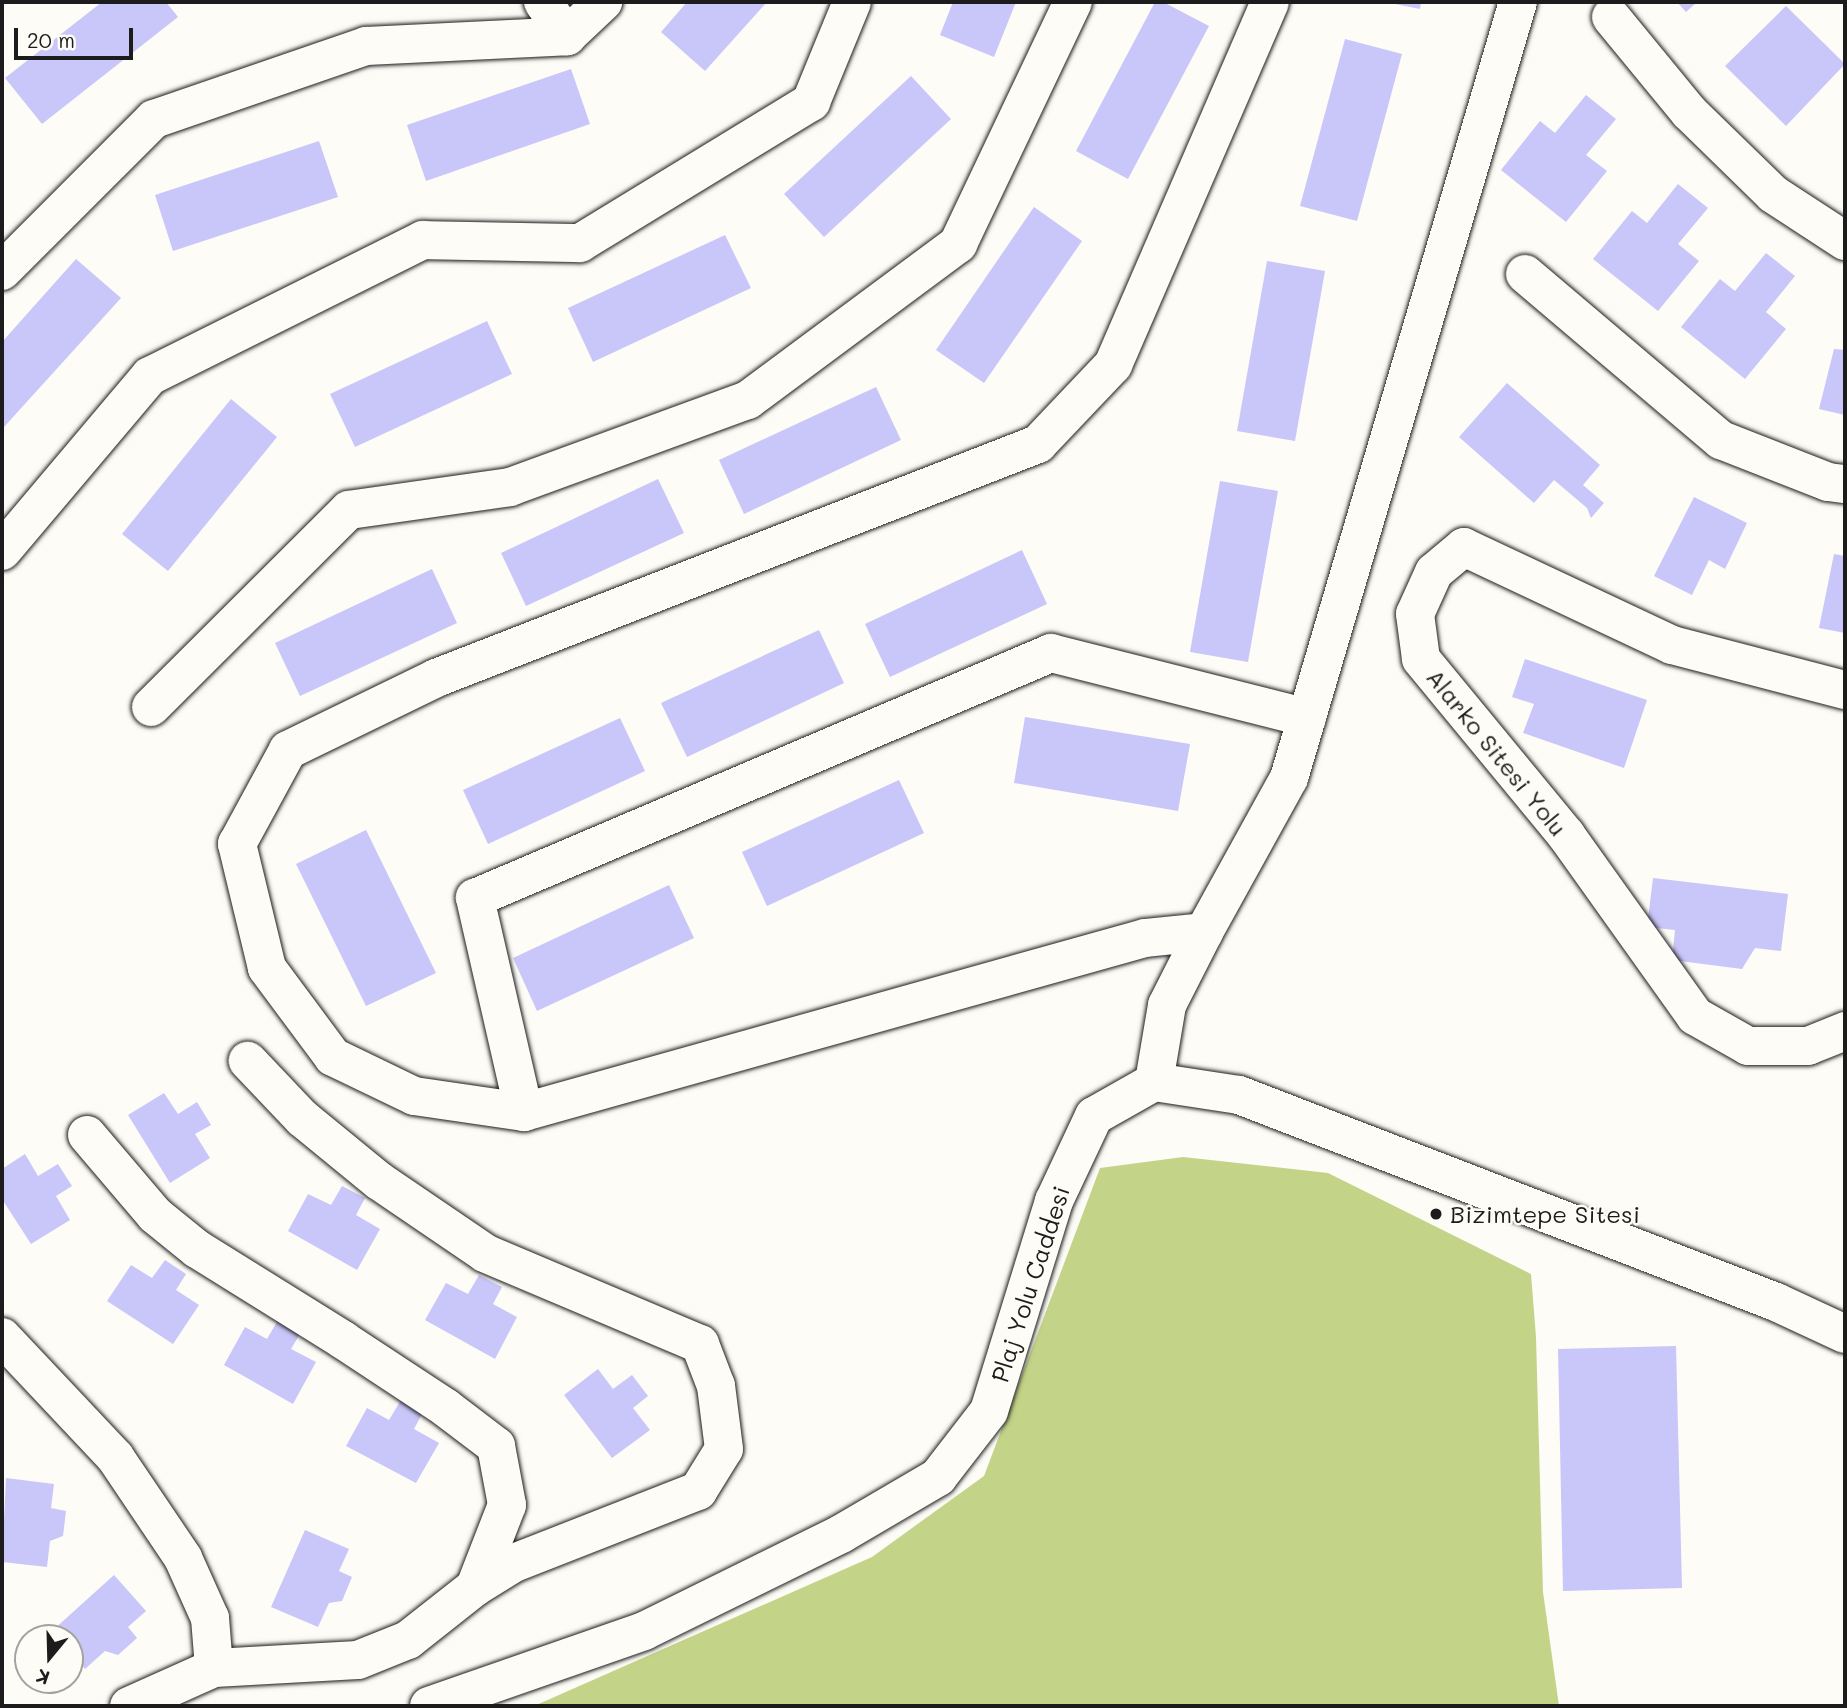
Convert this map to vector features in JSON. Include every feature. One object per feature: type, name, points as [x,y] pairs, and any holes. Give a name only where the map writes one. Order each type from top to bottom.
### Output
[{"type":"street","points":[[543,2],[566,36]]},
{"type":"street","points":[[2,271],[155,119],[366,46],[566,36],[603,2]]},
{"type":"street","points":[[2,551],[150,376],[423,240],[580,243],[811,102],[852,2]]},
{"type":"street","points":[[152,707],[349,510],[510,487],[748,400],[958,244],[1073,2]]},
{"type":"street","points":[[1204,932],[1145,938],[524,1112],[414,1096],[333,1057],[267,968],[237,844],[288,750],[436,678],[1038,444],[1113,365],[1270,2]]},
{"type":"street","points":[[1518,2],[1289,778],[1167,1005],[1154,1082],[1238,1095],[1776,1302],[1845,1334]]},
{"type":"street","points":[[1611,17],[1689,112],[1773,194],[1845,241]]},
{"type":"street","points":[[1525,274],[1721,440],[1828,482],[1845,484]]},
{"type":"street","name":"Alarko Sitesi Yolu","points":[[1845,690],[1672,645],[1465,547],[1434,572],[1415,614],[1421,659],[1566,835],[1695,1016],[1748,1046],[1808,1046],[1845,1031]]},
{"type":"street","points":[[524,1112],[475,898],[1051,653],[1307,718]]},
{"type":"street","points":[[129,1706],[214,1668],[358,1660],[408,1640],[475,1587],[514,1563],[698,1491],[724,1449],[716,1386],[700,1344],[485,1253],[360,1165],[302,1118],[248,1061]]},
{"type":"street","name":"Plaj Yolu Caddesi","points":[[429,1706],[644,1631],[841,1534],[938,1477],[989,1410],[1054,1201],[1094,1116],[1154,1082]]},
{"type":"street","points":[[87,1135],[155,1215],[197,1249],[343,1340],[446,1408],[496,1446],[507,1505],[475,1587]]},
{"type":"street","points":[[2,1337],[115,1457],[183,1558],[210,1618],[214,1668]]},
{"type":"green space","points":[[1183,1157],[1328,1173],[1531,1274],[1536,1337],[1543,1592],[1559,1706],[534,1706],[872,1557],[984,1476],[1100,1168]]},
{"type":"building","points":[[102,2],[166,2],[178,17],[42,124],[5,78]]},
{"type":"building","points":[[687,2],[767,2],[705,71],[661,32]]},
{"type":"building","points":[[953,2],[1016,2],[994,57],[940,35]]},
{"type":"building","points":[[1155,2],[1163,2],[1209,26],[1128,179],[1076,151]]},
{"type":"building","points":[[1385,2],[1421,2],[1420,9]]},
{"type":"building","points":[[1677,2],[1697,2],[1686,12]]},
{"type":"building","points":[[1786,6],[1845,64],[1786,126],[1725,66]]},
{"type":"building","points":[[1345,39],[1402,54],[1357,221],[1300,206]]},
{"type":"building","points":[[571,69],[590,124],[426,181],[407,125]]},
{"type":"building","points":[[911,76],[951,119],[824,237],[784,194]]},
{"type":"building","points":[[1586,95],[1616,119],[1586,155],[1607,171],[1566,222],[1501,170],[1540,121],[1555,133]]},
{"type":"building","points":[[319,141],[338,197],[173,251],[155,195]]},
{"type":"building","points":[[1678,184],[1708,208],[1678,244],[1699,261],[1658,311],[1593,259],[1632,211],[1647,223]]},
{"type":"building","points":[[1034,207],[1082,241],[984,383],[936,350]]},
{"type":"building","points":[[725,235],[751,288],[593,362],[568,308]]},
{"type":"building","points":[[1766,253],[1795,276],[1766,312],[1786,329],[1745,379],[1681,327],[1720,279],[1735,291]]},
{"type":"building","points":[[76,259],[121,298],[4,427],[2,342]]},
{"type":"building","points":[[1267,261],[1325,271],[1295,441],[1237,431]]},
{"type":"building","points":[[487,321],[512,374],[355,447],[330,394]]},
{"type":"building","points":[[1834,349],[1845,350],[1845,415],[1819,409]]},
{"type":"building","points":[[1507,383],[1600,465],[1583,485],[1604,503],[1591,518],[1587,508],[1554,480],[1534,503],[1459,437]]},
{"type":"building","points":[[876,387],[901,440],[744,514],[719,460]]},
{"type":"building","points":[[231,399],[277,437],[168,571],[122,534]]},
{"type":"building","points":[[658,479],[684,533],[526,606],[501,553]]},
{"type":"building","points":[[1220,481],[1278,491],[1248,662],[1190,652]]},
{"type":"building","points":[[1694,497],[1747,523],[1725,569],[1709,560],[1692,595],[1654,576]]},
{"type":"building","points":[[1022,550],[1047,604],[890,677],[865,624]]},
{"type":"building","points":[[1834,554],[1845,556],[1845,633],[1819,628]]},
{"type":"building","points":[[432,569],[457,623],[300,696],[275,643]]},
{"type":"building","points":[[819,630],[844,683],[687,757],[661,703]]},
{"type":"building","points":[[1525,659],[1647,700],[1624,768],[1523,733],[1534,704],[1512,697]]},
{"type":"building","points":[[1025,717],[1190,744],[1178,811],[1014,783]]},
{"type":"building","points":[[620,718],[645,771],[488,844],[463,790]]},
{"type":"building","points":[[899,780],[924,833],[767,906],[742,852]]},
{"type":"building","points":[[366,830],[436,973],[366,1006],[296,864]]},
{"type":"building","points":[[1653,878],[1788,894],[1781,951],[1755,948],[1742,969],[1672,960],[1675,930],[1647,927]]},
{"type":"building","points":[[669,885],[694,938],[537,1011],[513,958]]},
{"type":"building","points":[[164,1093],[178,1114],[197,1102],[211,1125],[195,1134],[210,1158],[170,1183],[128,1115]]},
{"type":"building","points":[[25,1154],[38,1176],[58,1164],[72,1186],[56,1196],[70,1220],[31,1244],[2,1199],[2,1169]]},
{"type":"building","points":[[342,1186],[365,1198],[356,1215],[380,1229],[357,1270],[288,1231],[308,1194],[331,1205]]},
{"type":"building","points":[[165,1260],[186,1274],[176,1290],[199,1305],[173,1344],[107,1301],[131,1265],[152,1278]]},
{"type":"building","points":[[479,1275],[502,1287],[493,1304],[517,1317],[495,1359],[425,1320],[446,1283],[468,1294]]},
{"type":"building","points":[[278,1320],[301,1332],[291,1349],[316,1362],[293,1404],[224,1365],[245,1327],[267,1339]]},
{"type":"building","points":[[1676,1346],[1682,1588],[1563,1591],[1558,1349]]},
{"type":"building","points":[[598,1369],[613,1389],[632,1375],[648,1396],[633,1408],[650,1430],[612,1458],[564,1395]]},
{"type":"building","points":[[401,1400],[423,1412],[414,1429],[439,1443],[416,1483],[346,1446],[367,1408],[389,1420]]},
{"type":"building","points":[[6,1478],[54,1484],[51,1508],[66,1511],[63,1536],[50,1541],[47,1567],[2,1562]]},
{"type":"building","points":[[305,1530],[349,1549],[339,1571],[352,1577],[342,1601],[329,1603],[318,1627],[271,1607]]},
{"type":"building","points":[[114,1575],[146,1611],[128,1627],[137,1638],[118,1655],[105,1651],[85,1669],[84,1624],[60,1624]]},
{"type":"place","name":"Bizimtepe Sitesi","points":[[1436,1214]]}]
